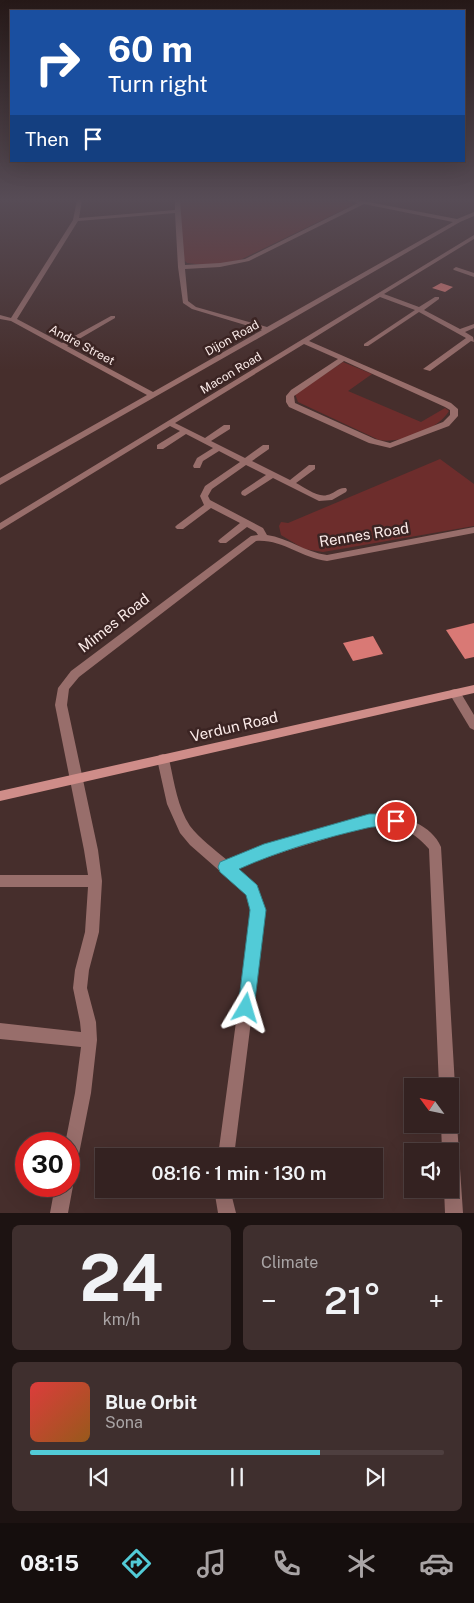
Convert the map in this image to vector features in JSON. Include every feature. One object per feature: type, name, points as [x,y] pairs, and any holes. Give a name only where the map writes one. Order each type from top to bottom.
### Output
[{"type":"street","points":[[13,320],[53,257]]},
{"type":"street","points":[[180,257],[183,299],[188,306],[268,330]]},
{"type":"street","points":[[181,267],[220,266],[254,257]]},
{"type":"street","name":"Dijon Road","points":[[0,482],[396,257]]},
{"type":"street","name":"Macon Road","points":[[0,527],[444,257]]},
{"type":"street","points":[[456,269],[474,275]]},
{"type":"street","points":[[380,295],[418,309],[473,339]]},
{"type":"street","points":[[366,345],[437,298]]},
{"type":"street","name":"Andre Street","points":[[0,317],[13,320],[153,395]]},
{"type":"street","points":[[62,346],[113,317]]},
{"type":"street","points":[[459,332],[474,326]]},
{"type":"street","points":[[427,369],[473,339]]},
{"type":"street","points":[[306,342],[448,405],[454,409],[454,416],[446,424],[390,446],[359,435],[292,405],[290,396],[294,392],[343,359]]},
{"type":"street","points":[[169,424],[322,499],[329,498],[343,490]]},
{"type":"street","points":[[205,441],[226,427]]},
{"type":"street","points":[[160,447],[186,431]]},
{"type":"street","points":[[180,527],[211,504],[204,499],[206,490],[267,447]]},
{"type":"street","points":[[197,466],[200,460],[219,448]]},
{"type":"street","points":[[291,484],[313,467]]},
{"type":"street","points":[[245,494],[273,474]]},
{"type":"street","name":"Rennes Road","points":[[211,504],[262,532],[263,536],[273,537],[310,555],[327,558],[474,530]]},
{"type":"street","points":[[223,541],[246,523]]},
{"type":"street","name":"Mimes Road","points":[[75,1132],[83,1093],[89,1040],[88,1022],[80,988],[82,970],[92,932],[95,881],[61,705],[62,695],[70,680],[82,668],[244,544],[254,538],[263,536]]},
{"type":"street","name":"Verdun Road","points":[[0,796],[474,689]]},
{"type":"street","points":[[455,693],[474,725]]},
{"type":"street","points":[[163,759],[173,804],[184,829],[195,841],[252,890],[258,910],[227,1148]]},
{"type":"street","points":[[226,867],[264,851],[369,821],[383,819],[406,823],[427,836],[435,847],[447,1078]]},
{"type":"street","points":[[0,881],[95,881]]},
{"type":"street","points":[[0,1030],[89,1040]]},
{"type":"street","points":[[450,1133],[454,1213]]},
{"type":"street","points":[[59,1213],[62,1197]]},
{"type":"street","points":[[223,1198],[227,1213]]},
{"type":"shaded area","points":[[184,257],[247,257],[220,264],[195,264],[187,263]]},
{"type":"shaded area","points":[[343,362],[372,374],[348,391],[421,422],[445,408],[449,411],[444,418],[427,430],[407,438],[387,441],[379,440],[298,402],[295,394]]},
{"type":"shaded area","points":[[440,459],[474,484],[474,526],[323,552],[304,549],[281,535],[279,526],[281,522],[288,523]]},
{"type":"building","points":[[441,283],[453,287],[445,292],[432,288]]},
{"type":"building","points":[[474,623],[474,657],[465,659],[446,630]]},
{"type":"building","points":[[373,636],[383,654],[353,661],[343,643]]},
{"type":"route","points":[[246,1008],[258,910],[256,898],[252,890],[226,867],[264,851],[369,821],[383,819],[396,821]]}]
